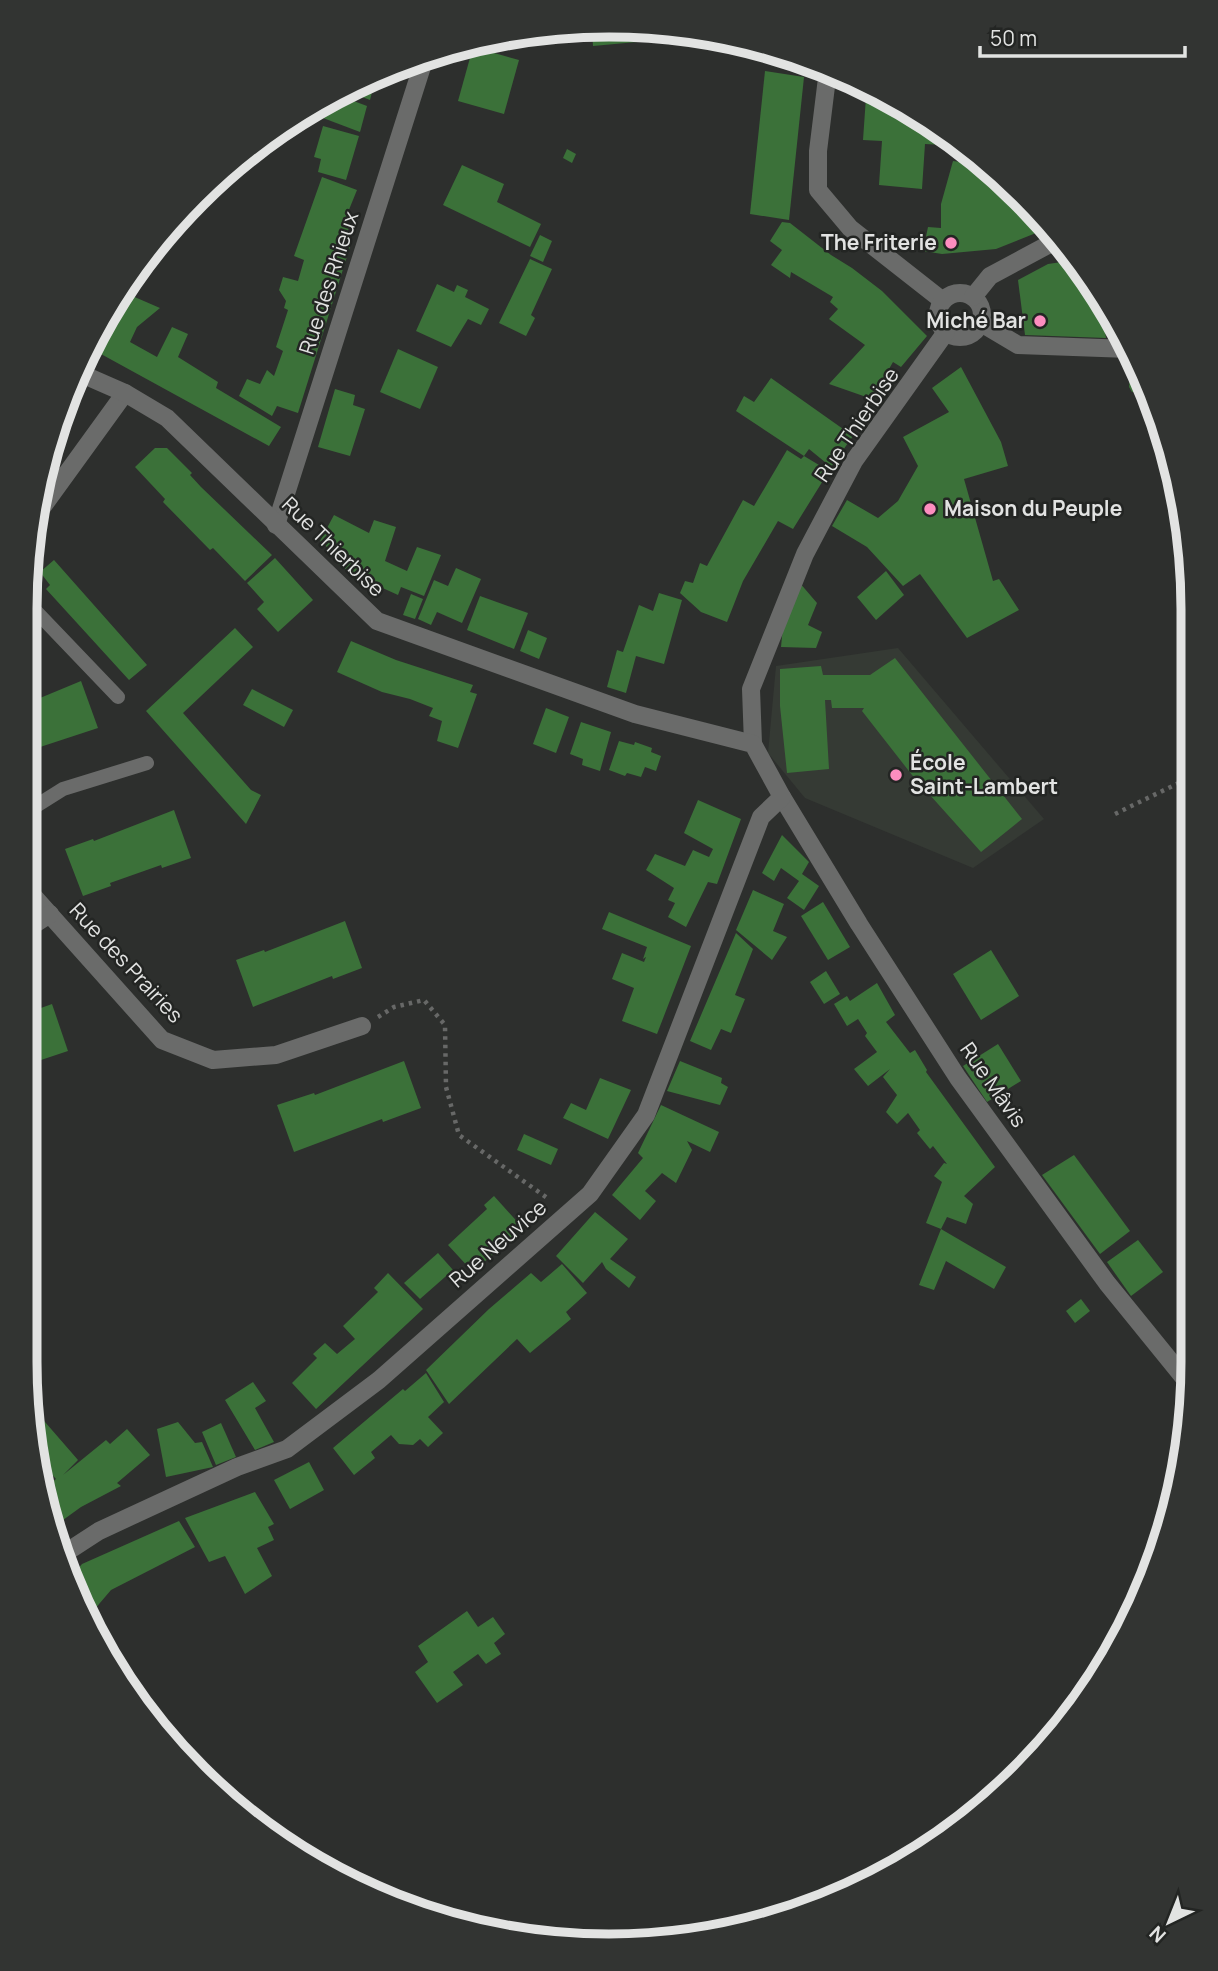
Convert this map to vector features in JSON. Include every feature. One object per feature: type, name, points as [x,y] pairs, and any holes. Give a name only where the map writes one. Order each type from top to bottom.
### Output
[{"type":"street","name":"Rue des Rhieux","points":[[276,525],[421,68]]},
{"type":"street","points":[[827,80],[818,151],[818,190],[850,228],[943,301]]},
{"type":"street","points":[[972,297],[990,276],[1049,244]]},
{"type":"street","points":[[961,293],[972,297],[982,308],[981,323],[972,334],[964,337],[946,332],[938,316],[943,301],[953,294],[961,293]]},
{"type":"street","points":[[981,323],[1018,345],[1118,349]]},
{"type":"street","name":"Rue Thierbise","points":[[782,797],[753,744],[751,689],[805,554],[854,461],[946,332]]},
{"type":"street","name":"Rue Thierbise","points":[[87,376],[125,393],[167,418],[377,621],[635,714],[753,744]]},
{"type":"street","points":[[48,500],[125,393]]},
{"type":"street","name":"Rue Neuvice","points":[[69,1551],[99,1531],[237,1467],[287,1449],[379,1380],[590,1194],[646,1115],[761,817],[782,797]]},
{"type":"street","name":"Rue Mâvis","points":[[782,797],[859,924],[958,1078],[1107,1283],[1181,1374]]},
{"type":"street","name":"Rue des Prairies","points":[[37,900],[162,1040],[213,1060],[276,1055],[362,1026]]},
{"type":"street","points":[[37,922],[50,914]]},
{"type":"lane","points":[[37,612],[118,697]]},
{"type":"lane","points":[[37,806],[64,789],[147,763]]},
{"type":"path","points":[[1115,814],[1181,783]]},
{"type":"path","points":[[362,1026],[394,1007],[424,1000],[445,1025],[446,1087],[459,1135],[568,1213]]},
{"type":"shaded area","name":"École Saint-Lambert","points":[[898,648],[1044,819],[973,868],[805,798],[768,753],[776,666]]},
{"type":"building","points":[[593,37],[662,40],[593,46]]},
{"type":"building","points":[[486,51],[519,60],[504,114],[458,101],[471,54]]},
{"type":"building","points":[[765,71],[804,77],[789,220],[750,214]]},
{"type":"building","points":[[373,88],[370,100],[358,95]]},
{"type":"building","points":[[866,98],[895,113],[943,145],[925,144],[922,189],[879,185],[882,141],[863,140]]},
{"type":"building","points":[[349,99],[367,106],[360,132],[323,118],[326,112]]},
{"type":"building","points":[[323,126],[359,136],[346,180],[318,172],[321,159],[314,157]]},
{"type":"building","points":[[567,149],[576,154],[572,163],[563,158]]},
{"type":"building","points":[[953,161],[966,163],[1014,204],[1039,232],[996,249],[942,254],[923,251],[928,227],[941,228],[941,204]]},
{"type":"building","points":[[462,165],[504,184],[497,202],[541,224],[530,247],[443,205]]},
{"type":"building","points":[[322,177],[357,190],[344,222],[350,225],[343,244],[350,247],[298,413],[277,406],[272,416],[239,396],[247,379],[260,384],[267,370],[274,376],[283,351],[276,347],[288,310],[284,308],[286,301],[279,290],[283,277],[298,281],[304,260],[294,256]]},
{"type":"building","points":[[782,222],[790,223],[882,291],[927,336],[901,367],[893,362],[872,399],[829,384],[865,345],[829,319],[838,309],[830,302],[833,297],[791,272],[790,278],[771,265],[782,250],[770,241]]},
{"type":"building","points":[[540,235],[552,241],[543,262],[530,256]]},
{"type":"building","points":[[530,259],[552,269],[531,315],[535,318],[526,336],[499,323]]},
{"type":"building","points":[[1064,262],[1103,320],[1106,338],[1025,335],[1018,280],[1048,264]]},
{"type":"building","points":[[437,284],[454,292],[457,285],[468,290],[465,297],[489,309],[481,325],[468,319],[451,347],[416,331]]},
{"type":"building","points":[[130,295],[160,308],[137,327],[130,342],[157,357],[172,327],[188,334],[178,357],[218,382],[216,388],[281,427],[269,446],[98,352]]},
{"type":"building","points":[[398,349],[438,367],[420,409],[380,392]]},
{"type":"building","name":"Maison du Peuple","points":[[961,367],[1001,442],[1008,466],[964,479],[993,581],[999,579],[1019,610],[967,638],[920,574],[903,586],[867,547],[832,526],[847,500],[878,518],[898,501],[918,466],[903,437],[949,412],[932,388]]},
{"type":"building","points":[[1130,373],[1139,392],[1132,392],[1129,387]]},
{"type":"building","points":[[771,378],[853,436],[831,467],[809,449],[804,456],[736,411],[744,396],[754,402]]},
{"type":"building","points":[[335,389],[355,395],[353,405],[365,409],[350,456],[318,447]]},
{"type":"building","points":[[155,448],[167,448],[192,473],[190,475],[201,487],[272,555],[245,581],[163,502],[165,499],[135,467]]},
{"type":"building","points":[[787,450],[801,459],[804,456],[829,471],[793,529],[778,521],[743,581],[727,622],[701,612],[680,593],[685,581],[693,583],[700,563],[707,566],[743,500],[754,506]]},
{"type":"building","points":[[334,515],[369,533],[374,520],[396,527],[385,561],[407,571],[417,547],[441,555],[424,596],[401,587],[398,595],[354,575],[334,561],[337,556],[320,541]]},
{"type":"building","points":[[275,558],[313,600],[278,632],[257,609],[264,602],[247,583]]},
{"type":"building","points":[[54,560],[147,665],[129,680],[46,589],[50,585],[40,572]]},
{"type":"building","points":[[456,568],[481,579],[462,623],[437,612],[431,625],[418,619],[434,580],[448,586]]},
{"type":"building","points":[[886,571],[904,595],[876,620],[857,597]]},
{"type":"building","points":[[799,582],[817,603],[808,625],[822,632],[816,648],[781,647],[784,616]]},
{"type":"building","points":[[659,593],[682,600],[664,664],[636,656],[626,693],[607,687],[617,650],[623,652],[639,605],[653,611]]},
{"type":"building","points":[[411,594],[423,599],[415,619],[403,615]]},
{"type":"building","points":[[480,596],[528,613],[514,649],[467,630]]},
{"type":"building","points":[[235,628],[253,647],[183,713],[251,790],[261,795],[246,824],[146,711]]},
{"type":"building","points":[[528,630],[547,638],[539,659],[520,651]]},
{"type":"building","points":[[351,641],[396,660],[473,685],[470,692],[477,694],[458,748],[437,741],[442,721],[429,716],[433,708],[382,692],[337,672]]},
{"type":"building","points":[[895,658],[1022,819],[981,852],[912,775],[862,711],[864,708],[832,708],[831,700],[825,700],[829,769],[787,773],[780,706],[780,669],[821,666],[823,675],[870,675]]},
{"type":"building","points":[[81,681],[98,728],[37,748],[37,699]]},
{"type":"building","points":[[252,689],[293,710],[284,727],[243,705]]},
{"type":"building","points":[[546,708],[569,717],[556,753],[533,744]]},
{"type":"building","points":[[581,722],[611,732],[600,771],[582,765],[583,759],[570,754]]},
{"type":"building","points":[[619,741],[634,745],[635,742],[652,748],[651,752],[661,756],[656,771],[645,767],[641,777],[627,773],[625,776],[609,770]]},
{"type":"building","points":[[698,800],[741,819],[717,884],[708,882],[686,927],[668,917],[675,903],[668,900],[674,888],[646,870],[655,854],[685,866],[693,850],[709,857],[713,849],[684,833]]},
{"type":"building","points":[[174,810],[191,858],[162,868],[161,865],[110,883],[111,886],[83,896],[65,849],[93,839],[94,841]]},
{"type":"building","points":[[782,835],[809,862],[802,874],[819,886],[804,910],[787,898],[799,881],[781,868],[774,881],[762,873]]},
{"type":"building","points":[[753,890],[784,904],[773,931],[787,937],[772,960],[736,930]]},
{"type":"building","points":[[823,902],[850,947],[828,960],[801,916]]},
{"type":"building","points":[[609,912],[691,946],[657,1034],[622,1021],[634,988],[612,979],[622,953],[644,962],[647,947],[602,929]]},
{"type":"building","points":[[345,921],[362,968],[333,979],[332,976],[253,1007],[236,960],[264,950],[265,952]]},
{"type":"building","points":[[736,933],[753,949],[735,995],[745,999],[731,1033],[721,1029],[711,1050],[690,1041]]},
{"type":"building","points":[[991,950],[1019,996],[981,1020],[953,974]]},
{"type":"building","points":[[826,971],[840,994],[824,1004],[810,982]]},
{"type":"building","points":[[877,983],[895,1015],[886,1022],[910,1053],[915,1050],[926,1072],[995,1167],[964,1196],[973,1204],[966,1224],[947,1217],[941,1229],[926,1223],[942,1182],[934,1176],[944,1163],[947,1164],[933,1146],[930,1149],[917,1133],[920,1130],[908,1113],[897,1124],[886,1112],[897,1095],[883,1077],[890,1069],[868,1086],[854,1069],[877,1052],[865,1036],[867,1033],[858,1019],[847,1026],[834,1004],[847,996],[850,1001]]},
{"type":"building","points":[[52,1004],[68,1051],[37,1061],[37,1009]]},
{"type":"building","points":[[998,1044],[1021,1081],[987,1102],[963,1066]]},
{"type":"building","points":[[404,1061],[421,1108],[383,1122],[382,1119],[294,1152],[277,1105],[314,1093],[315,1095]]},
{"type":"building","points":[[680,1061],[722,1078],[721,1083],[728,1087],[720,1105],[667,1091]]},
{"type":"building","points":[[600,1078],[631,1090],[608,1139],[563,1118],[571,1103],[586,1110]]},
{"type":"building","points":[[661,1105],[719,1132],[710,1152],[687,1141],[692,1150],[676,1183],[662,1173],[645,1191],[656,1201],[640,1220],[612,1195],[643,1158],[638,1153]]},
{"type":"building","points":[[524,1134],[558,1149],[551,1165],[517,1150]]},
{"type":"building","points":[[1074,1155],[1130,1231],[1100,1254],[1042,1175]]},
{"type":"building","points":[[494,1196],[523,1228],[482,1264],[480,1262],[471,1270],[448,1245],[487,1209],[484,1205]]},
{"type":"building","points":[[595,1212],[628,1239],[610,1259],[636,1277],[629,1288],[606,1269],[602,1262],[583,1283],[556,1256]]},
{"type":"building","points":[[941,1229],[1006,1267],[994,1289],[946,1261],[934,1290],[919,1285]]},
{"type":"building","points":[[1138,1240],[1163,1272],[1131,1296],[1107,1262]]},
{"type":"building","points":[[438,1253],[453,1270],[420,1299],[404,1283]]},
{"type":"building","points":[[562,1264],[587,1293],[566,1312],[571,1319],[530,1353],[517,1339],[449,1404],[426,1370],[531,1273],[541,1282]]},
{"type":"building","points":[[388,1273],[423,1309],[316,1409],[292,1383],[317,1358],[313,1354],[325,1343],[337,1354],[355,1339],[343,1326],[378,1292],[374,1288]]},
{"type":"building","points":[[1081,1299],[1090,1311],[1075,1323],[1066,1311]]},
{"type":"building","points":[[426,1373],[444,1402],[428,1417],[443,1433],[428,1447],[420,1439],[413,1445],[399,1444],[391,1435],[371,1452],[375,1458],[354,1475],[333,1448]]},
{"type":"building","points":[[253,1382],[266,1401],[255,1408],[274,1442],[255,1450],[225,1400]]},
{"type":"building","points":[[40,1416],[78,1460],[63,1475],[106,1440],[110,1444],[127,1429],[150,1455],[117,1483],[121,1486],[81,1507],[60,1522],[50,1483],[56,1479],[47,1469]]},
{"type":"building","points":[[178,1422],[195,1443],[202,1442],[213,1467],[166,1477],[157,1429]]},
{"type":"building","points":[[221,1423],[236,1457],[216,1465],[202,1432]]},
{"type":"building","points":[[309,1462],[324,1490],[290,1509],[274,1480]]},
{"type":"building","points":[[255,1492],[274,1524],[268,1527],[274,1540],[257,1548],[272,1576],[245,1594],[225,1556],[209,1562],[185,1518]]},
{"type":"building","points":[[179,1521],[195,1547],[111,1590],[94,1610],[76,1571],[82,1564]]},
{"type":"building","points":[[467,1611],[478,1627],[493,1617],[505,1634],[494,1643],[501,1654],[486,1664],[478,1654],[453,1672],[463,1685],[437,1703],[415,1672],[428,1662],[418,1646]]},
{"type":"place","name":"The Friterie","points":[[951,243]]},
{"type":"place","name":"Miché Bar","points":[[1040,321]]},
{"type":"place","name":"Maison du Peuple","points":[[930,509]]},
{"type":"place","name":"École Saint-Lambert","points":[[896,775]]}]
